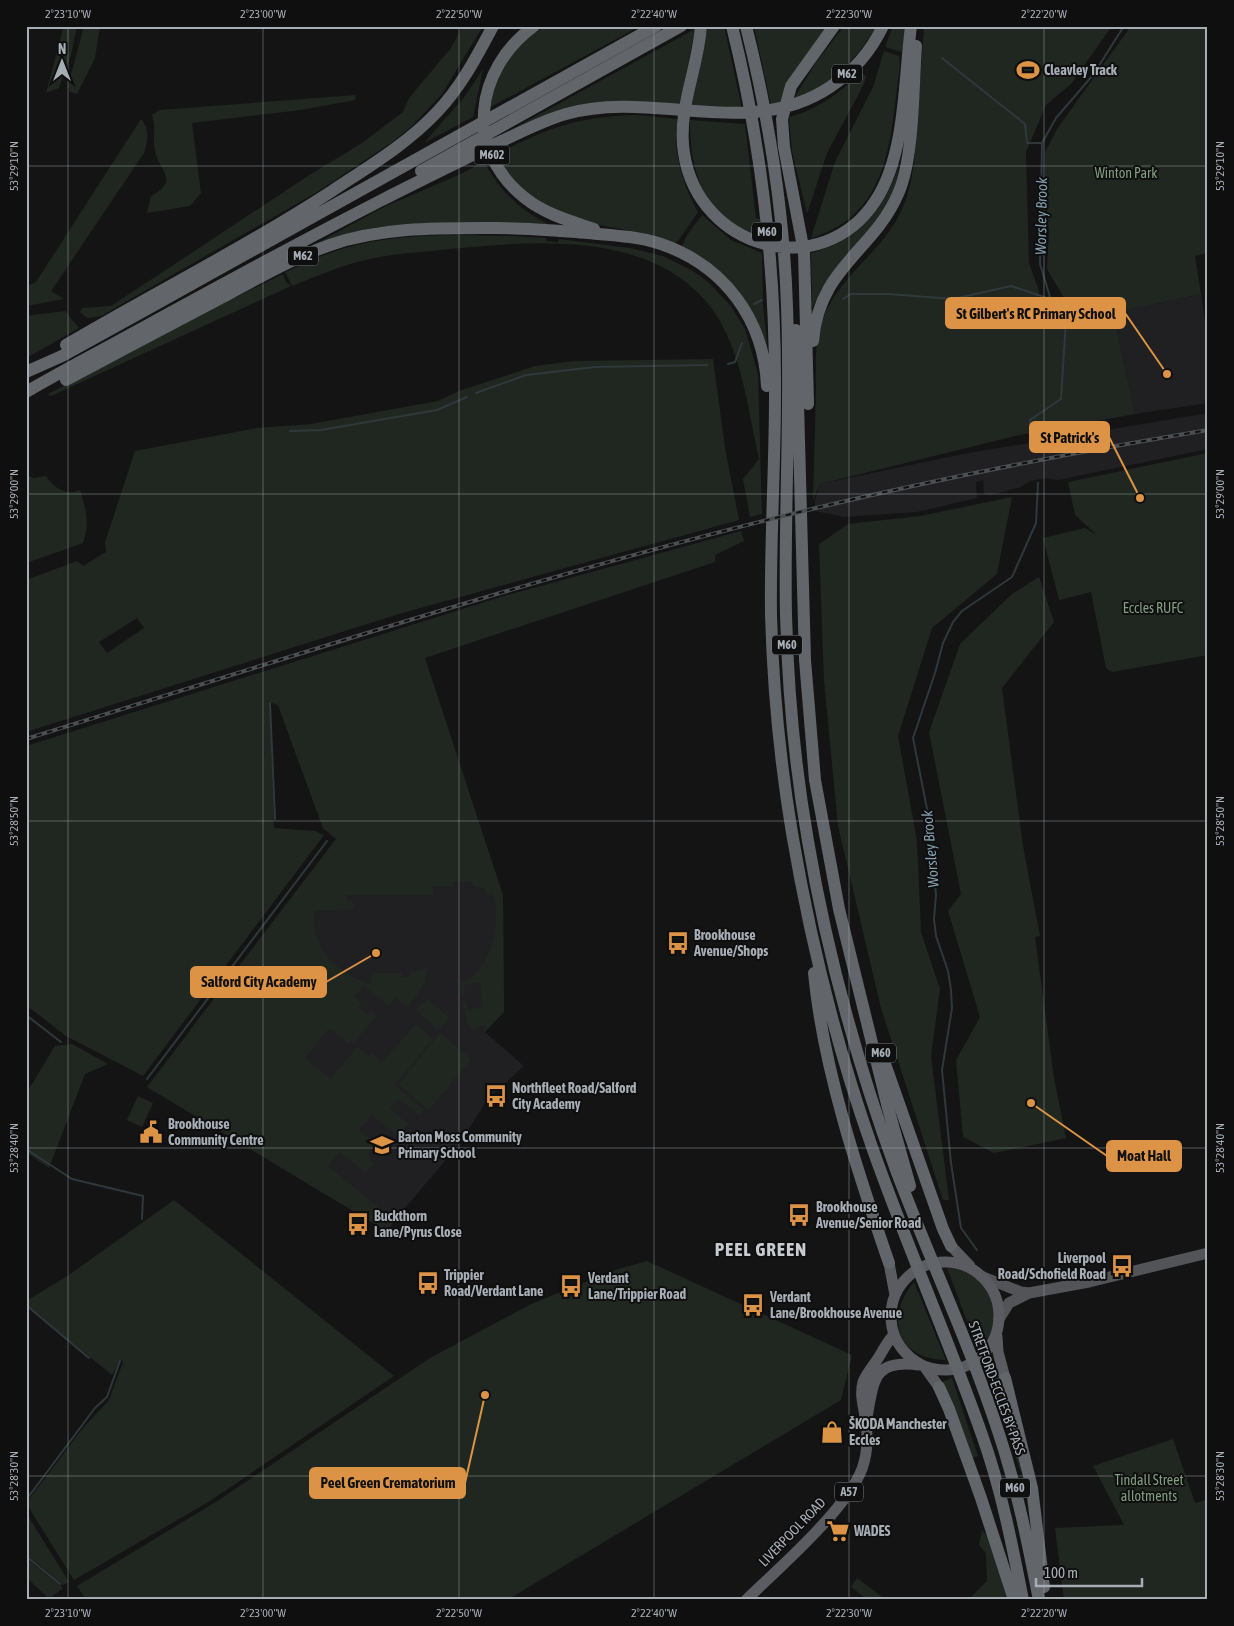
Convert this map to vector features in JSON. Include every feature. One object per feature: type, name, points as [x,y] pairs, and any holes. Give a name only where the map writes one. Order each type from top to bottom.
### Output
[{"type":"highway","name":"M62","points":[[26,372],[74,340],[293,216],[386,155],[422,127],[442,106],[481,49],[493,26]]},
{"type":"highway","points":[[274,239],[390,161],[421,137],[454,103],[481,64],[502,26]]},
{"type":"highway","name":"M602","points":[[534,26],[508,50],[492,75],[484,111],[483,126],[487,144],[503,176],[525,199],[556,216],[610,235]]},
{"type":"highway","name":"M602","points":[[312,236],[477,139],[494,123],[656,26]]},
{"type":"highway","name":"M602","points":[[274,239],[476,126],[494,123],[681,26]]},
{"type":"highway","name":"M60","points":[[701,26],[684,112],[684,152],[688,172],[702,200],[715,217],[736,234],[762,244],[792,248],[828,240],[851,227],[865,214],[877,198],[888,177],[898,133],[910,26]]},
{"type":"highway","name":"M60","points":[[732,26],[755,137],[767,231],[774,336],[771,606],[773,663],[785,785],[810,931],[848,1073],[872,1147],[983,1437],[997,1483],[1023,1600]]},
{"type":"highway","name":"M60","points":[[746,26],[774,160],[785,261],[789,396],[786,529],[788,662],[804,822],[819,903],[848,1023],[883,1133],[928,1248]]},
{"type":"highway","name":"M60","points":[[803,582],[808,395],[804,252],[784,147],[782,119],[785,101],[791,86],[834,26]]},
{"type":"highway","name":"M62","points":[[26,392],[312,236],[498,143],[566,114],[623,106],[745,114],[775,111],[796,105],[819,94],[852,69],[870,49],[883,26]]},
{"type":"highway","name":"M60","points":[[808,395],[814,331],[824,296],[838,272],[885,216],[901,187],[908,146],[918,26]]},
{"type":"highway","name":"M62","points":[[26,400],[275,269],[311,252],[348,240],[403,231],[468,228],[526,228],[610,235]]},
{"type":"highway","name":"M60","points":[[610,235],[645,240],[675,250],[716,274],[729,287],[753,322],[764,355],[774,441]]},
{"type":"highway","name":"M62","points":[[26,372],[62,356],[274,239]]},
{"type":"highway","name":"M60","points":[[785,261],[790,281],[796,337],[808,716],[815,780],[827,854],[862,1000],[943,1229],[951,1246]]},
{"type":"highway","points":[[810,931],[815,990],[836,1086],[857,1164],[889,1262],[895,1295],[891,1313],[894,1335]]},
{"type":"highway","points":[[862,1000],[888,1108],[928,1248]]},
{"type":"highway","points":[[951,1246],[978,1273]]},
{"type":"highway","name":"STRETFORD-ECCLES BY-PASS","points":[[928,1248],[979,1379],[1014,1481],[1040,1600]]},
{"type":"highway","points":[[895,1295],[912,1274],[930,1264],[950,1262],[978,1273]]},
{"type":"highway","name":"A57","points":[[894,1335],[903,1351],[924,1366],[946,1371],[966,1366],[984,1355],[998,1331],[999,1320],[996,1296],[978,1273]]},
{"type":"highway","points":[[998,1331],[998,1352],[1005,1378]]},
{"type":"highway","name":"LIVERPOOL ROAD","points":[[866,1424],[862,1404],[864,1380],[889,1339],[894,1335]]},
{"type":"highway","name":"LIVERPOOL ROAD","points":[[746,1600],[805,1543],[852,1487],[866,1457],[866,1424],[872,1389],[879,1372],[889,1366],[899,1364],[924,1366]]},
{"type":"highway","points":[[924,1366],[939,1387]]},
{"type":"highway","name":"M60","points":[[1005,1378],[1032,1488],[1045,1600]]},
{"type":"highway","name":"M60","points":[[939,1387],[949,1409],[981,1498],[1014,1600]]},
{"type":"main road","points":[[999,1320],[1009,1303],[1028,1293],[1089,1282],[1208,1253]]},
{"type":"main road","points":[[978,1273],[1021,1292],[1028,1293]]},
{"type":"shaded area","points":[[1201,294],[1208,344],[1208,403],[1135,414],[1113,313]]},
{"type":"shaded area","points":[[1208,413],[1208,449],[1058,480],[1046,478],[1030,481],[1021,487],[991,495],[984,494],[983,480],[976,482],[977,498],[917,512],[844,517],[815,511],[815,500],[820,484],[963,454]]},
{"type":"shaded area","points":[[278,705],[503,895],[504,1012],[485,1032],[524,1066],[486,1101],[461,1142],[395,1220],[304,1147],[190,1030],[336,839],[323,828]]},
{"type":"green space","points":[[64,26],[77,26],[71,55],[59,88],[46,93]]},
{"type":"green space","points":[[84,26],[100,26],[95,58],[77,94],[70,92],[68,86]]},
{"type":"green space","points":[[463,26],[483,26],[442,94],[412,126],[391,143],[317,192],[101,316],[87,318],[80,312],[82,308],[111,306],[308,176],[362,143],[403,112],[409,98],[451,48]]},
{"type":"green space","points":[[640,26],[489,108],[495,84],[507,62],[523,42],[544,27]]},
{"type":"green space","points":[[708,26],[724,26],[742,109],[692,105]]},
{"type":"green space","points":[[754,26],[828,26],[797,68],[781,103],[771,106]]},
{"type":"green space","points":[[844,26],[877,26],[860,51],[831,79],[793,100],[815,64]]},
{"type":"green space","points":[[893,26],[905,26],[902,52],[885,47]]},
{"type":"green space","name":"Winton Park","points":[[924,26],[1112,26],[1071,84],[1046,105],[1026,152],[1029,263],[1039,291],[1036,305],[1064,298],[1047,269],[1049,233],[1045,194],[1045,152],[1057,129],[1131,26],[1208,26],[1208,253],[1195,256],[1201,294],[1113,313],[1135,414],[1015,436],[820,484],[813,500],[816,356],[819,330],[828,307],[836,294],[886,236],[902,210],[907,197],[915,156]]},
{"type":"green space","points":[[695,29],[680,104],[635,102],[498,137]]},
{"type":"green space","points":[[884,51],[899,56],[900,65],[889,145],[882,169],[872,191],[858,211],[838,227],[811,238],[835,162],[873,87]]},
{"type":"green space","points":[[483,69],[473,117],[424,143],[465,96]]},
{"type":"green space","points":[[861,73],[866,76],[864,84],[827,153],[807,214],[792,151],[789,117],[819,105]]},
{"type":"green space","points":[[356,95],[355,100],[301,110],[192,123],[201,193],[190,206],[147,213],[151,196],[165,185],[166,180],[154,146],[152,115],[160,110]]},
{"type":"green space","points":[[638,115],[678,119],[676,131],[677,155],[687,190],[698,212],[674,244],[653,235],[589,223],[561,215],[515,185],[497,154],[548,130],[564,125],[599,118]]},
{"type":"green space","points":[[141,119],[146,127],[147,135],[144,153],[51,291],[64,299],[26,306],[26,287],[36,282]]},
{"type":"green space","points":[[690,120],[745,124],[756,218],[760,219],[761,237],[733,224],[711,204],[698,178],[694,164]]},
{"type":"green space","points":[[484,161],[496,182],[511,199],[529,213],[550,225],[385,226],[362,230],[312,246],[384,207],[463,173]]},
{"type":"green space","points":[[899,165],[893,193],[886,209],[828,281],[812,308],[811,253],[828,248],[843,240],[867,221],[886,196]]},
{"type":"green space","points":[[702,215],[731,240],[762,253],[763,305],[768,353],[758,326],[681,248],[687,235]]},
{"type":"green space","points":[[427,236],[546,238],[546,241],[558,242],[559,239],[630,248],[663,256],[693,271],[707,281],[731,306],[745,329],[758,374],[762,514],[750,517],[743,479],[759,459],[741,374],[727,334],[704,299],[679,277],[650,261],[618,251],[585,246],[550,243],[516,244],[412,253],[363,260],[292,286],[285,272],[335,251],[384,240]]},
{"type":"green space","points":[[283,274],[286,282],[291,286],[51,396],[48,394],[167,331]]},
{"type":"green space","points":[[65,311],[79,328],[28,357],[26,316]]},
{"type":"green space","points":[[713,359],[725,448],[739,520],[399,614],[26,732],[26,580],[77,561],[83,566],[106,552],[105,542],[135,451],[257,428],[311,424],[438,401],[459,391],[535,366],[575,361]],"holes":[[[137,618],[144,628],[107,653],[99,642]]]},
{"type":"green space","name":"Eccles RUFC","points":[[1208,453],[1208,655],[1112,672],[1106,668],[1091,592],[1059,600],[1043,538],[1085,528],[1097,535],[1075,515],[1068,482]]},
{"type":"green space","points":[[26,475],[34,478],[46,476],[61,490],[75,492],[80,490],[86,516],[83,543],[26,563]]},
{"type":"green space","points":[[1012,497],[997,574],[932,628],[898,736],[917,841],[921,932],[940,989],[931,1056],[949,1200],[943,1200],[881,1008],[838,826],[824,681],[819,544],[848,524],[920,516]]},
{"type":"green space","points":[[741,531],[744,541],[715,555],[715,562],[425,658],[503,895],[504,1012],[485,1032],[483,1031],[486,1028],[482,1025],[474,1031],[469,1026],[463,1002],[466,1002],[467,1010],[483,1007],[480,982],[464,985],[465,995],[461,995],[460,981],[465,982],[482,965],[493,942],[495,930],[495,904],[492,893],[488,895],[484,889],[474,886],[473,882],[454,881],[453,886],[433,886],[433,895],[347,895],[347,900],[352,901],[354,905],[352,909],[314,911],[314,925],[322,948],[337,967],[359,980],[371,984],[372,973],[401,973],[403,977],[409,977],[410,973],[428,968],[425,983],[408,1007],[395,998],[389,1006],[364,985],[354,997],[362,1004],[359,1007],[367,1015],[371,1011],[377,1016],[353,1043],[351,1041],[349,1044],[329,1028],[305,1058],[330,1079],[357,1047],[368,1056],[371,1053],[382,1062],[416,1024],[433,1039],[395,1085],[424,1110],[419,1115],[399,1099],[390,1109],[408,1124],[398,1136],[372,1115],[359,1130],[375,1144],[367,1154],[371,1157],[369,1160],[374,1163],[366,1173],[340,1152],[328,1166],[395,1220],[389,1229],[383,1229],[147,1087],[336,839],[323,828],[278,705],[266,701],[270,703],[274,828],[315,831],[324,835],[143,1076],[66,1036],[26,1005],[26,746],[504,596]]},
{"type":"green space","points":[[1039,577],[1054,622],[1002,688],[1023,846],[1040,936],[1035,937],[1054,1078],[1066,1138],[994,1153],[963,1137],[956,1060],[980,1017],[948,911],[961,894],[929,732],[960,644],[1012,594]]},
{"type":"green space","points":[[427,998],[449,1018],[438,1030],[416,1010]]},
{"type":"green space","points":[[440,1033],[471,1059],[429,1110],[398,1084]]},
{"type":"green space","points":[[72,1044],[108,1064],[85,1074],[49,1168],[26,1152],[26,1094],[55,1046]]},
{"type":"green space","points":[[138,1096],[153,1103],[142,1127],[127,1120]]},
{"type":"green space","points":[[174,1200],[394,1376],[210,1501],[74,1580],[26,1503],[83,1428],[109,1400],[123,1362],[121,1359],[112,1375],[26,1305],[26,1301],[66,1277]]},
{"type":"green space","points":[[647,1261],[852,1355],[841,1400],[507,1600],[86,1600],[77,1586],[219,1500],[430,1358],[531,1304],[618,1269]]},
{"type":"green space","points":[[947,1268],[964,1271],[977,1278],[988,1286],[994,1297],[995,1323],[989,1337],[978,1350]]},
{"type":"green space","points":[[914,1282],[946,1360],[929,1358],[916,1352],[906,1344],[900,1334],[898,1322],[900,1309],[905,1295]]},
{"type":"green space","points":[[997,1362],[1025,1469],[1020,1471],[1006,1424],[985,1366]]},
{"type":"green space","points":[[952,1378],[978,1456],[972,1458],[941,1382]]},
{"type":"green space","name":"Tindall Street allotments","points":[[1173,1439],[1195,1503],[1206,1500],[1208,1504],[1208,1600],[1064,1600],[1055,1528],[1124,1525],[1093,1466]]},
{"type":"green space","points":[[26,1513],[69,1582],[63,1585],[26,1554]]},
{"type":"green space","points":[[982,1530],[990,1539],[1007,1600],[968,1600],[987,1581],[986,1553],[979,1545]]},
{"type":"green space","points":[[26,1558],[63,1588],[49,1599],[26,1577]]},
{"type":"green space","points":[[857,1578],[886,1600],[868,1600],[851,1587]]},
{"type":"waterway","name":"Worsley Brook","points":[[1030,439],[1030,420],[1061,399],[1066,319],[1050,297],[1040,264],[1042,143],[1056,118],[1093,75],[1124,26]]},
{"type":"waterway","points":[[942,58],[1025,124],[1027,143],[1042,143]]},
{"type":"waterway","points":[[843,299],[851,294],[888,294],[953,299],[1011,286],[1047,298],[1050,297]]},
{"type":"waterway","points":[[754,304],[762,300]]},
{"type":"waterway","points":[[728,364],[735,362],[742,343]]},
{"type":"waterway","points":[[476,393],[526,375],[595,367],[707,365]]},
{"type":"waterway","points":[[290,431],[321,430],[437,410],[467,397]]},
{"type":"waterway","name":"Worsley Brook","points":[[977,1250],[961,1228],[951,1163],[942,1070],[952,1008],[951,990],[948,971],[936,936],[934,919],[936,895],[930,824],[913,738],[943,643],[953,622],[962,611],[1012,577],[1036,523],[1038,483]]},
{"type":"waterway","points":[[270,703],[275,819]]},
{"type":"waterway","points":[[147,1079],[327,841]]},
{"type":"waterway","points":[[26,1015],[61,1042]]},
{"type":"waterway","points":[[26,1149],[72,1179],[143,1196],[142,1219]]},
{"type":"waterway","points":[[26,1305],[89,1358]]},
{"type":"waterway","points":[[26,1500],[95,1408],[107,1397],[120,1361]]},
{"type":"waterway","points":[[26,1556],[60,1584]]},
{"type":"railway","points":[[26,739],[419,617],[716,533],[962,475],[1208,430]]},
{"type":"place","name":"Cleavley Track","points":[[1028,70]]},
{"type":"place","name":"St Gilbert's RC Primary School","points":[[1167,374]]},
{"type":"place","name":"St Patrick's","points":[[1140,498]]},
{"type":"place","name":"Brookhouse Avenue/Shops","points":[[678,943]]},
{"type":"place","name":"Salford City Academy","points":[[376,953]]},
{"type":"place","name":"Northfleet Road/Salford City Academy","points":[[496,1096]]},
{"type":"place","name":"Moat Hall","points":[[1031,1103]]},
{"type":"place","name":"Brookhouse Community Centre","points":[[151,1132]]},
{"type":"place","name":"Barton Moss Community Primary School","points":[[382,1145]]},
{"type":"place","name":"Brookhouse Avenue/Senior Road","points":[[799,1215]]},
{"type":"place","name":"Buckthorn Lane/Pyrus Close","points":[[358,1224]]},
{"type":"place","name":"Liverpool Road/Schofield Road","points":[[1122,1266]]},
{"type":"place","name":"Trippier Road/Verdant Lane","points":[[428,1283]]},
{"type":"place","name":"Verdant Lane/Trippier Road","points":[[571,1286]]},
{"type":"place","name":"Verdant Lane/Brookhouse Avenue","points":[[753,1305]]},
{"type":"place","name":"Peel Green Crematorium","points":[[485,1395]]},
{"type":"place","name":"ŠKODA Manchester Eccles","points":[[832,1432]]},
{"type":"place","name":"WADES","points":[[838,1531]]},
{"type":"district","name":"PEEL GREEN","points":[[761,1249]]}]
